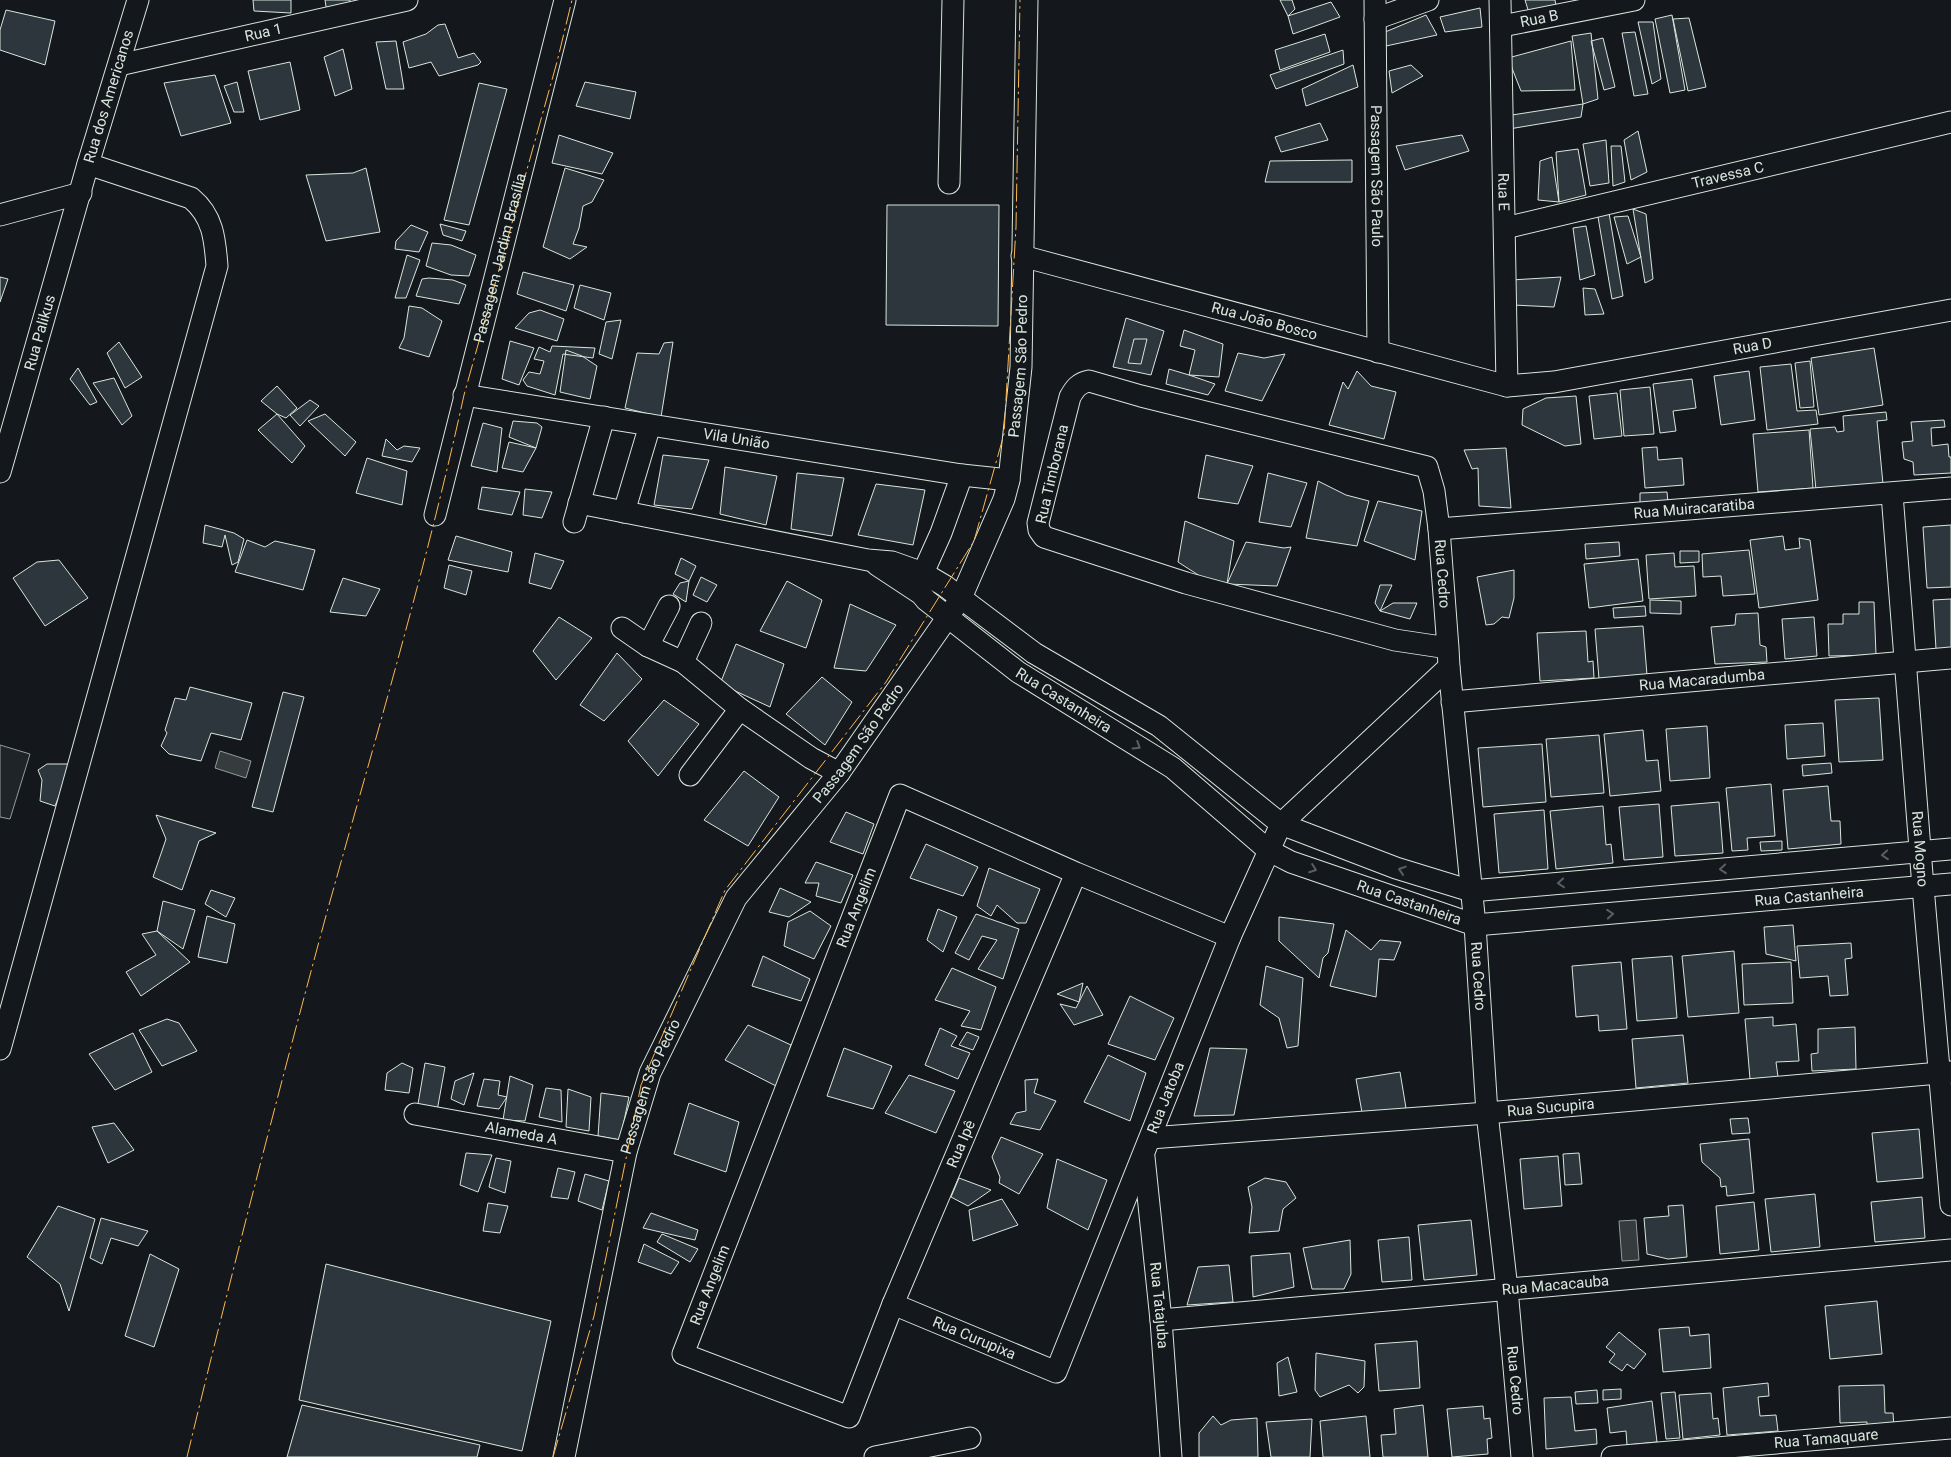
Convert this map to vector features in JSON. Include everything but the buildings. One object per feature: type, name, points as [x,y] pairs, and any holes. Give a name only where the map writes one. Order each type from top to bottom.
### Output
[{"type":"street","name":"Rua dos Americanos","points":[[81,194],[88,164],[138,0]]},
{"type":"street","name":"Rua 1","points":[[119,65],[407,0]]},
{"type":"street","name":"Passagem Jardim Brasília","points":[[435,515],[565,0]]},
{"type":"street","points":[[949,183],[953,0]]},
{"type":"street","name":"Passagem São Pedro","points":[[564,1457],[597,1263],[626,1152],[650,1073],[736,898],[840,773],[961,598],[1004,499],[1009,480],[1021,367],[1027,0]]},
{"type":"street","points":[[1375,10],[1428,0]]},
{"type":"street","name":"Rua E","points":[[1500,0],[1502,26],[1507,386]]},
{"type":"street","name":"Rua B","points":[[1502,26],[1634,0]]},
{"type":"street","name":"Passagem São Paulo","points":[[1375,10],[1378,352]]},
{"type":"street","name":"Travessa C","points":[[1505,228],[1951,122]]},
{"type":"street","points":[[0,1049],[217,266],[216,240],[210,221],[202,207],[191,198],[88,164]]},
{"type":"street","points":[[0,215],[81,194]]},
{"type":"street","name":"Rua Palikus","points":[[0,472],[81,194]]},
{"type":"street","name":"Rua João Bosco","points":[[1022,256],[1507,386]]},
{"type":"street","name":"Rua D","points":[[1507,386],[1554,382],[1951,310]]},
{"type":"street","name":"Rua Timborana","points":[[1428,467],[1141,396],[1089,381],[1082,382],[1076,387],[1070,397],[1038,523],[1039,530],[1044,537],[1054,542],[1186,583],[1395,640],[1449,657]]},
{"type":"street","name":"Vila União","points":[[464,395],[962,475],[1009,480]]},
{"type":"street","name":"Rua Castanheira","points":[[604,417],[576,513],[624,512],[868,560],[892,562],[923,573],[961,598],[1034,653],[1159,726],[1281,824],[1396,868],[1471,890],[1951,849]]},
{"type":"street","points":[[624,512],[650,425]]},
{"type":"street","name":"Rua Cedro","points":[[1428,467],[1434,492],[1439,529],[1452,702],[1475,925],[1487,1113],[1507,1289],[1522,1457]]},
{"type":"street","points":[[923,573],[941,534],[962,475]]},
{"type":"street","name":"Rua Muiracaratiba","points":[[1439,529],[1951,488]]},
{"type":"street","name":"Rua Mogno","points":[[1892,494],[1923,886],[1945,1072],[1951,1205]]},
{"type":"street","name":"Rua Castanheira","points":[[868,560],[921,594],[926,600],[1018,672],[1172,768],[1268,850],[1309,868],[1475,925],[1951,884]]},
{"type":"street","points":[[648,646],[669,606]]},
{"type":"street","points":[[683,662],[701,623]]},
{"type":"street","points":[[622,628],[648,646],[683,662],[740,709],[811,758],[840,773]]},
{"type":"street","points":[[1018,672],[1034,653]]},
{"type":"street","points":[[1281,824],[1449,657]]},
{"type":"street","name":"Rua Macaradumba","points":[[1452,702],[1951,658]]},
{"type":"street","points":[[690,775],[740,709]]},
{"type":"street","name":"Rua Angelim","points":[[849,1417],[683,1354],[900,795],[1076,873],[1230,936]]},
{"type":"street","name":"Rua Jatoba","points":[[1056,1372],[1230,936],[1281,824]]},
{"type":"street","name":"Rua Ipê","points":[[849,1417],[893,1304],[1076,873]]},
{"type":"street","name":"Rua Sucupira","points":[[1147,1146],[1945,1072]]},
{"type":"street","name":"Alameda A","points":[[415,1114],[626,1152]]},
{"type":"street","name":"Rua Tatajuba","points":[[1147,1146],[1171,1457]]},
{"type":"street","name":"Rua Macacauba","points":[[1161,1320],[1951,1250]]},
{"type":"street","name":"Rua Curupixa","points":[[893,1304],[1056,1372]]},
{"type":"street","name":"Rua Tamaquare","points":[[1612,1457],[1951,1428]]},
{"type":"street","points":[[875,1457],[970,1438]]},
{"type":"shaded area","points":[[0,745],[30,754],[10,819],[0,817]]},
{"type":"shaded area","points":[[220,751],[251,761],[246,778],[215,768]]},
{"type":"shaded area","points":[[1636,1220],[1639,1260],[1622,1261],[1619,1221]]},
{"type":"power","points":[[187,1457],[291,1048],[417,590],[464,395],[557,62],[572,0]]},
{"type":"power","points":[[553,1457],[594,1316],[641,1085],[725,890],[886,682],[974,541],[1004,434],[1016,227],[1020,0]]}]
